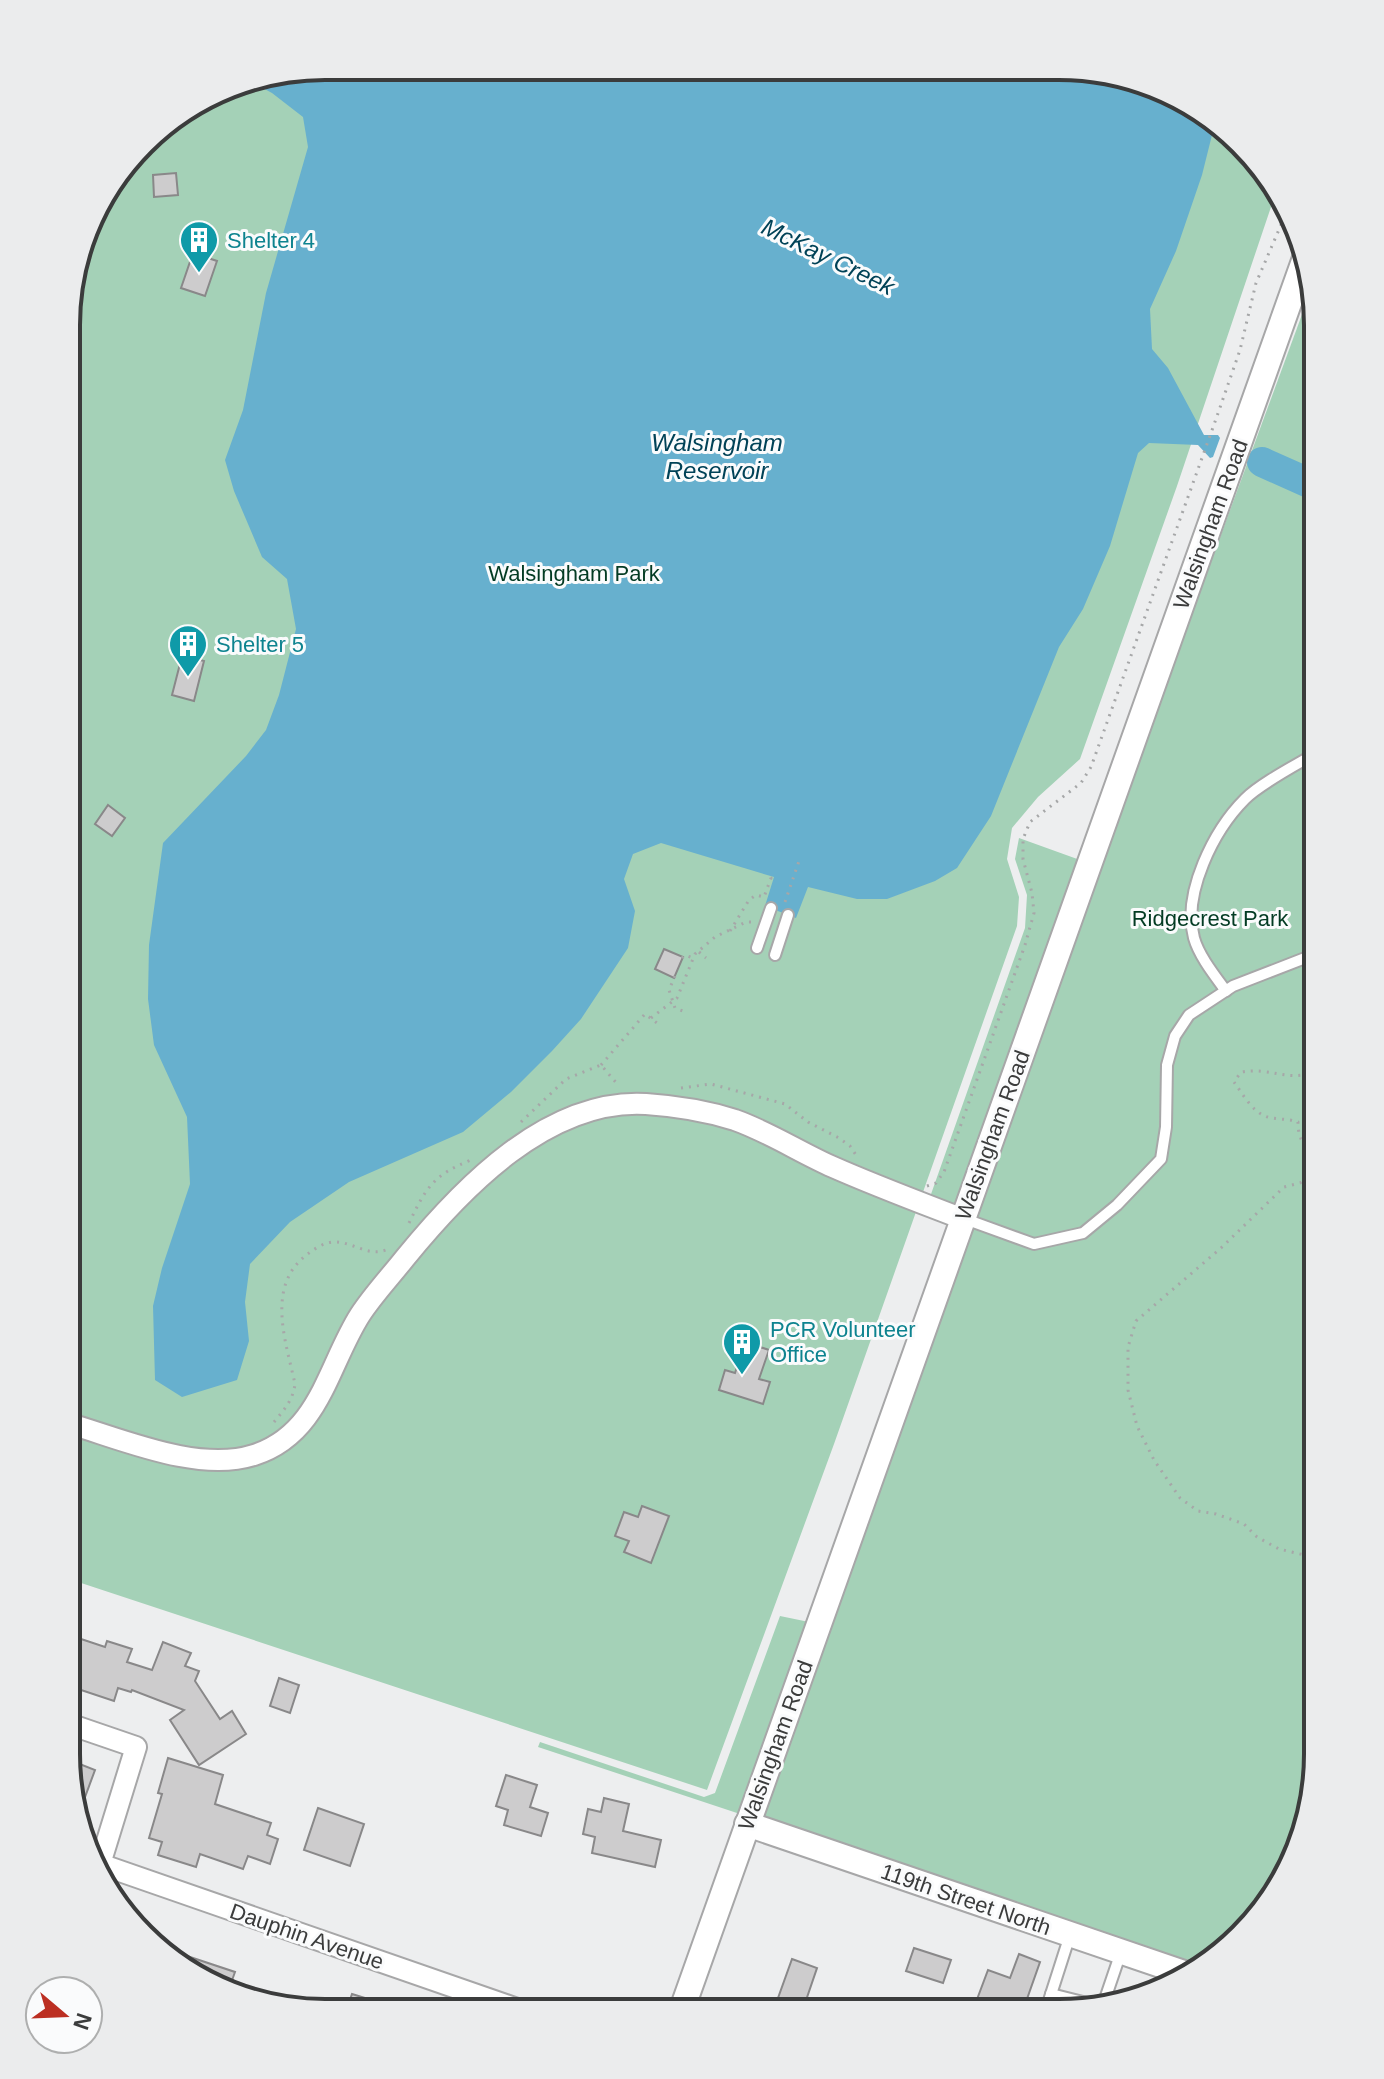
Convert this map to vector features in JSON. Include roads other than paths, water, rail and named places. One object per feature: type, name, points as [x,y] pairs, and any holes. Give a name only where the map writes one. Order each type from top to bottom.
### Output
[{"type":"street","name":"Walsingham Road","points":[[686,1999],[1299,276]]},
{"type":"street","points":[[80,1427],[197,1461],[227,1461],[257,1455],[287,1436],[312,1412],[361,1314],[433,1224],[488,1170],[527,1140],[577,1116],[613,1105],[644,1104],[691,1109],[736,1121],[832,1167],[963,1219]]},
{"type":"street","points":[[80,1728],[136,1747],[100,1850]]},
{"type":"street","name":"119th Street North","points":[[747,1824],[1174,1970]]},
{"type":"street","name":"Dauphin Avenue","points":[[108,1866],[489,1999]]},
{"type":"lane","points":[[1226,991],[1194,938],[1196,877],[1223,827],[1246,797],[1304,761]]},
{"type":"lane","points":[[757,948],[771,908]]},
{"type":"lane","points":[[775,955],[788,915]]},
{"type":"lane","points":[[963,1219],[1034,1244],[1083,1233],[1117,1205],[1161,1159],[1166,1127],[1167,1065],[1175,1036],[1189,1015],[1226,991],[1304,959]]},
{"type":"lane","points":[[1049,1999],[1070,1935]]},
{"type":"lane","points":[[1107,1994],[1121,1952]]},
{"type":"lane","points":[[1051,1994],[1065,1999]]},
{"type":"water","name":"Walsingham Reservoir","points":[[1059,80],[1123,88],[1182,113],[1212,135],[1176,251],[1150,309],[1152,349],[1168,368],[1204,435],[1218,435],[1220,438],[1210,458],[1198,445],[1149,443],[1138,453],[1110,546],[1083,609],[1059,647],[991,816],[957,868],[935,881],[887,899],[857,899],[808,887],[796,918],[765,906],[774,877],[661,843],[633,854],[624,879],[635,911],[628,948],[581,1019],[511,1092],[463,1132],[349,1182],[290,1222],[250,1264],[245,1302],[249,1341],[237,1380],[182,1397],[155,1380],[153,1306],[162,1268],[190,1184],[187,1117],[154,1045],[148,999],[149,945],[163,843],[246,756],[266,730],[279,695],[296,629],[287,579],[262,557],[234,491],[225,460],[243,410],[266,293],[308,147],[303,117],[264,88],[309,81]]},
{"type":"waterway","name":"McKay Creek","points":[[1262,462],[1304,481]]},
{"type":"place","name":"Shelter 4","points":[[199,274]]},
{"type":"place","name":"Shelter 5","points":[[188,678]]},
{"type":"place","name":"PCR Volunteer Office","points":[[742,1376]]},
{"type":"park label","name":"Walsingham Park","points":[[574,573]]},
{"type":"park label","name":"Ridgecrest Park","points":[[1210,918]]}]
